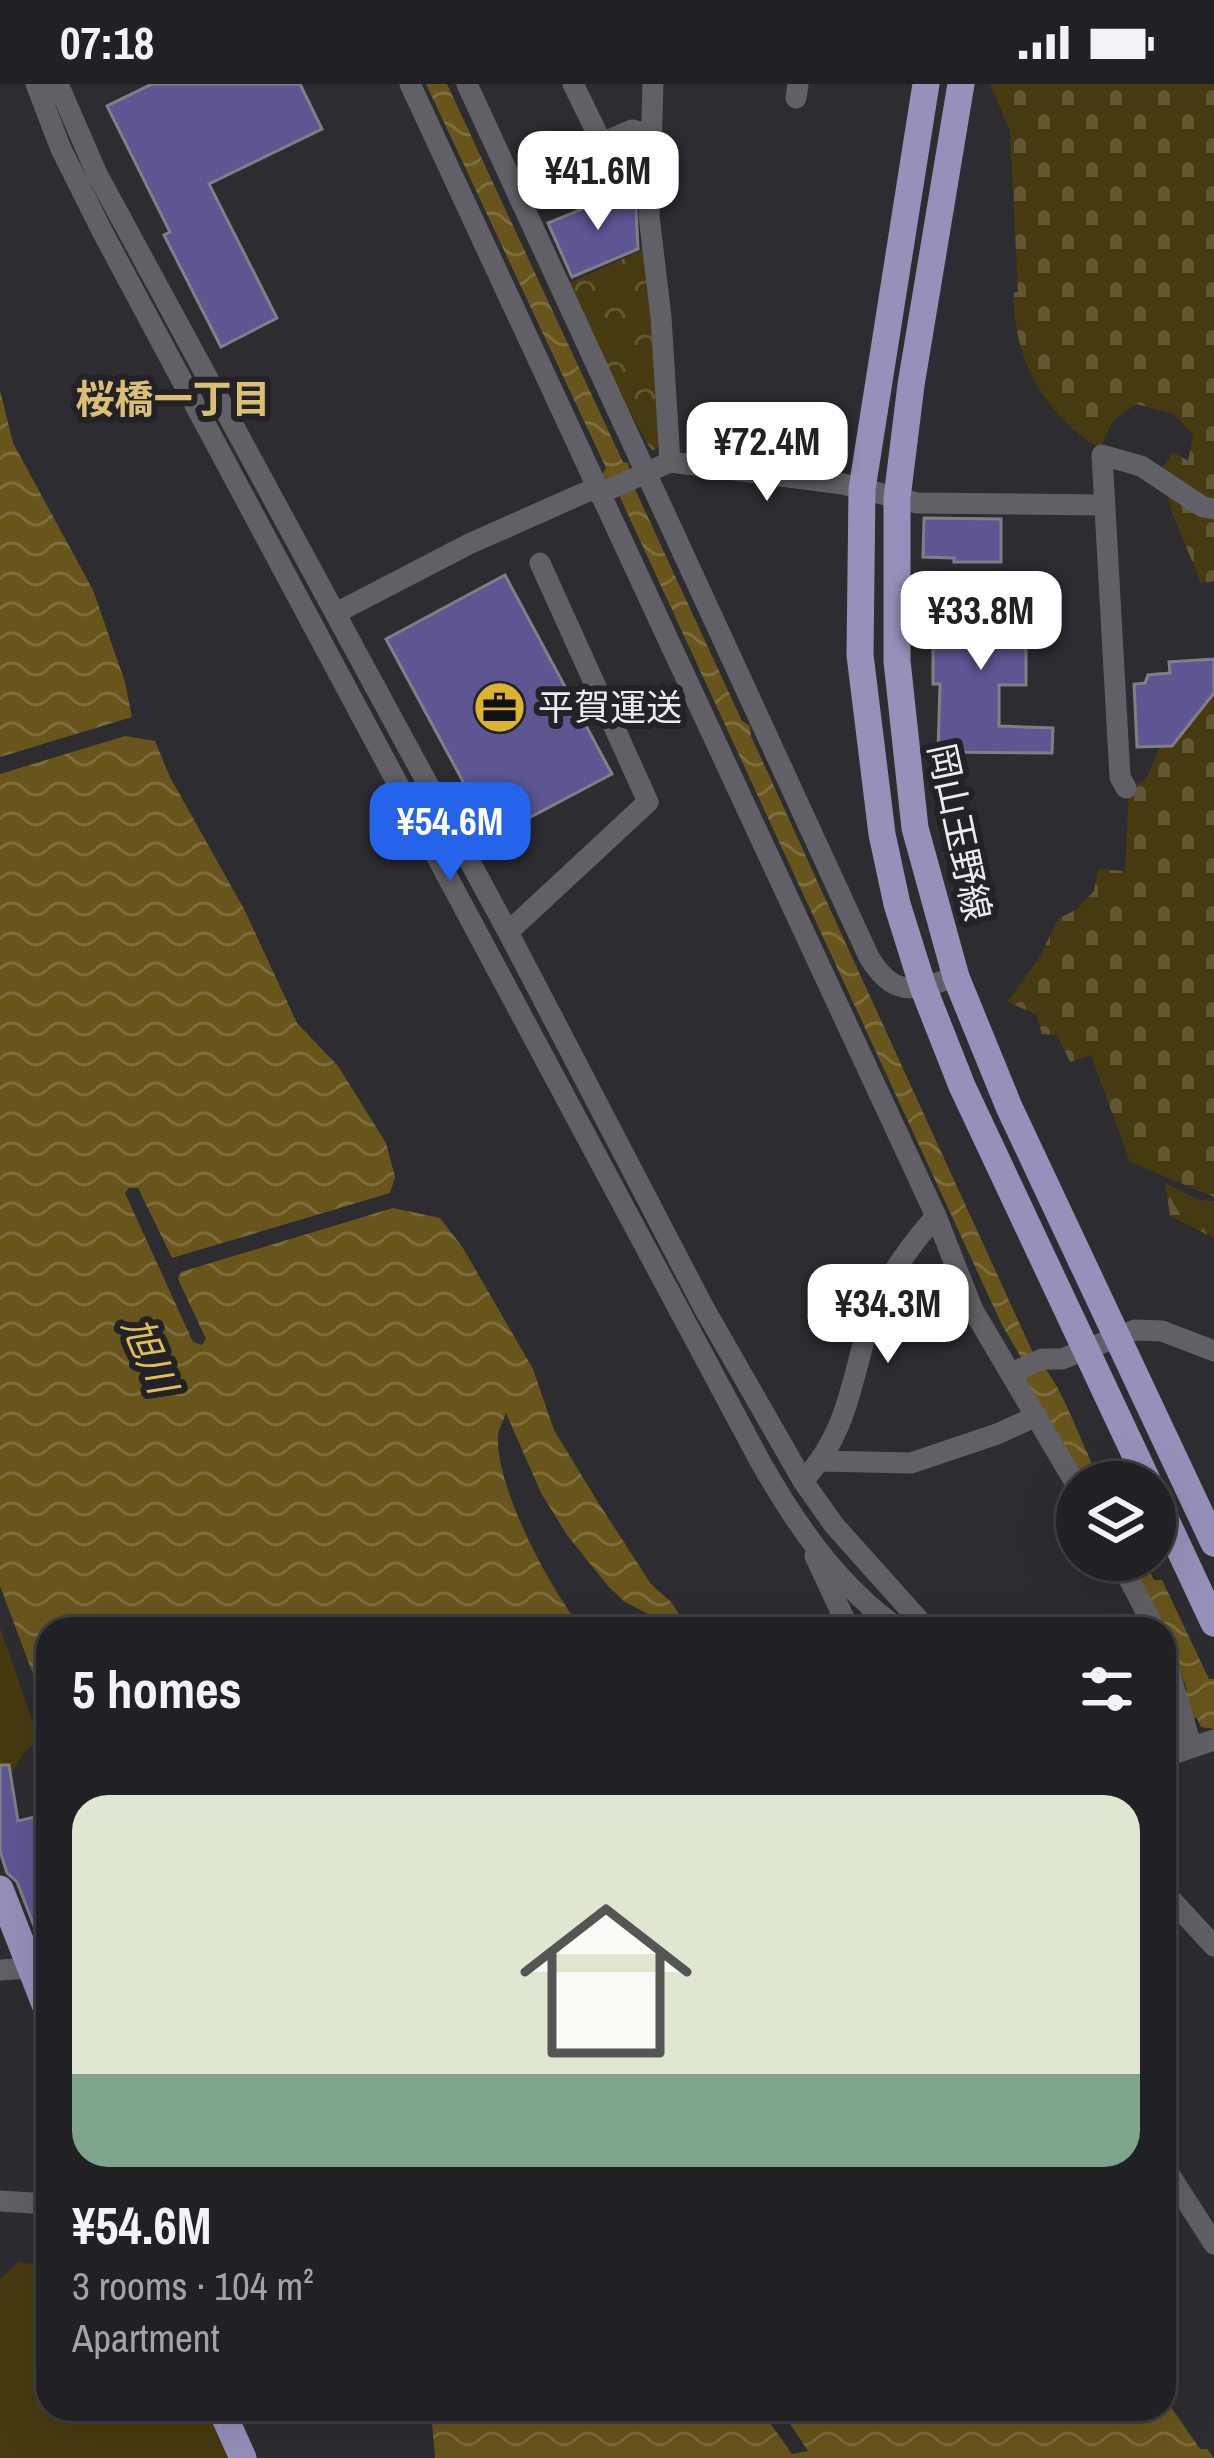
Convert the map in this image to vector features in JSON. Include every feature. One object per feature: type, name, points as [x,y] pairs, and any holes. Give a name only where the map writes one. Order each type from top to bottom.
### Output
[{"type":"main road","name":"岡山玉野線","points":[[926,84],[862,489],[860,655],[868,741],[897,904],[922,987],[962,1086],[1138,1461]]},
{"type":"main road","name":"岡山玉野線","points":[[961,84],[897,498],[897,661],[915,828],[956,977],[1009,1107],[1214,1543]]},
{"type":"main road","points":[[1176,1542],[1214,1623]]},
{"type":"main road","points":[[0,1889],[36,1983]]},
{"type":"main road","points":[[226,2421],[243,2458]]},
{"type":"street","points":[[36,84],[61,149],[103,232],[761,1463],[808,1539],[844,1617]]},
{"type":"street","points":[[58,84],[98,173],[508,932],[704,1308],[802,1480],[834,1525],[916,1617]]},
{"type":"street","points":[[410,84],[936,1216],[974,1310],[1016,1370],[1063,1461]]},
{"type":"street","points":[[467,84],[640,476],[868,957],[883,980],[898,987],[922,987],[956,977]]},
{"type":"street","points":[[573,84],[602,143],[632,130],[652,135]]},
{"type":"street","points":[[653,84],[649,216],[670,462]]},
{"type":"street","points":[[1126,788],[1120,777],[1102,455],[1141,466],[1203,506],[1214,508]]},
{"type":"street","points":[[336,613],[469,544],[670,462],[862,489],[917,503],[1102,506]]},
{"type":"street","points":[[508,932],[648,802],[540,563]]},
{"type":"street","points":[[802,1480],[839,1429],[868,1324],[883,1291],[910,1245],[936,1216]]},
{"type":"street","points":[[1016,1370],[1042,1359],[1062,1359],[1135,1330],[1162,1331],[1214,1351]]},
{"type":"street","points":[[820,1461],[911,1463],[1037,1416]]},
{"type":"street","points":[[808,1539],[844,1582],[885,1617]]},
{"type":"street","points":[[1130,1581],[1149,1617]]},
{"type":"street","points":[[1176,1687],[1185,1722],[1203,1743]]},
{"type":"street","points":[[1176,1905],[1214,1946]]},
{"type":"street","points":[[0,1970],[30,1968]]},
{"type":"street","points":[[1176,2184],[1214,2244]]},
{"type":"street","points":[[0,2201],[36,2203]]},
{"type":"green space","points":[[990,84],[1214,84],[1214,581],[1201,583],[1172,512],[1161,470],[1173,452],[1188,461],[1193,435],[1174,414],[1136,404],[1113,421],[1100,449],[1062,419],[1026,362],[1013,293],[1018,292],[1010,131]]},
{"type":"green space","points":[[647,248],[660,445],[655,450],[618,390],[569,283]]},
{"type":"green space","points":[[1214,673],[1214,1197],[1130,1162],[1091,1055],[1070,1062],[1057,1035],[1042,1034],[1036,1014],[1007,1002],[1039,958],[1058,919],[1077,909],[1094,891],[1098,869],[1125,871],[1129,789],[1147,778],[1163,738]]},
{"type":"green space","points":[[1165,1183],[1199,1200],[1214,1201],[1214,1238],[1170,1216]]},
{"type":"green space","points":[[0,1628],[36,1731],[36,1744],[25,1751],[12,1772],[0,1775]]},
{"type":"green space","points":[[19,2262],[36,2264],[36,2421],[213,2421],[230,2458],[0,2458],[0,2279]]},
{"type":"water","points":[[426,84],[447,84],[623,462],[628,463],[635,489],[742,721],[750,726],[1034,1355],[1055,1384],[1092,1461],[1070,1461],[1025,1378],[1022,1359],[1002,1325],[619,495],[602,475],[606,468]]},
{"type":"water","points":[[0,390],[13,443],[93,590],[132,717],[0,757]]},
{"type":"water","name":"旭川","points":[[125,736],[155,741],[244,909],[297,1023],[338,1066],[386,1143],[395,1177],[390,1193],[172,1258],[138,1188],[129,1188],[125,1193],[193,1342],[202,1345],[206,1339],[178,1279],[181,1272],[393,1208],[440,1218],[463,1248],[533,1369],[554,1430],[651,1584],[681,1617],[654,1617],[625,1602],[608,1586],[541,1493],[506,1413],[498,1437],[507,1486],[541,1565],[574,1617],[36,1617],[36,1682],[0,1586],[0,774]]},
{"type":"water","points":[[1138,1581],[1162,1581],[1209,1679],[1214,1679],[1214,1729],[1201,1727],[1197,1718],[1176,1721],[1176,1694],[1187,1690],[1176,1661],[1176,1617],[1158,1617]]},
{"type":"water","points":[[1176,2414],[1200,2449],[1207,2449],[1214,2458],[435,2458],[432,2421],[769,2421],[792,2454],[808,2451],[788,2421],[1176,2421]]},
{"type":"building","points":[[152,84],[300,84],[322,129],[209,184],[277,318],[221,347],[164,235],[170,232],[107,106]]},
{"type":"building","points":[[635,187],[638,249],[572,277],[548,223]]},
{"type":"building","points":[[924,518],[1001,519],[1001,562],[923,557]]},
{"type":"building","name":"平賀運送","points":[[505,575],[612,774],[493,837],[386,639]]},
{"type":"building","points":[[933,595],[1026,596],[1026,685],[999,685],[999,726],[1053,728],[1052,753],[938,752],[940,684],[933,684]]},
{"type":"building","points":[[1214,659],[1214,693],[1172,746],[1137,747],[1134,684],[1145,683],[1148,675],[1170,673],[1169,662]]},
{"type":"building","points":[[0,1765],[9,1765],[18,1821],[36,1817],[36,1931],[17,1882],[7,1873],[0,1851]]},
{"type":"place","name":"平賀運送","points":[[499,707]]},
{"type":"district","name":"桜橋一丁目","points":[[173,399]]}]
